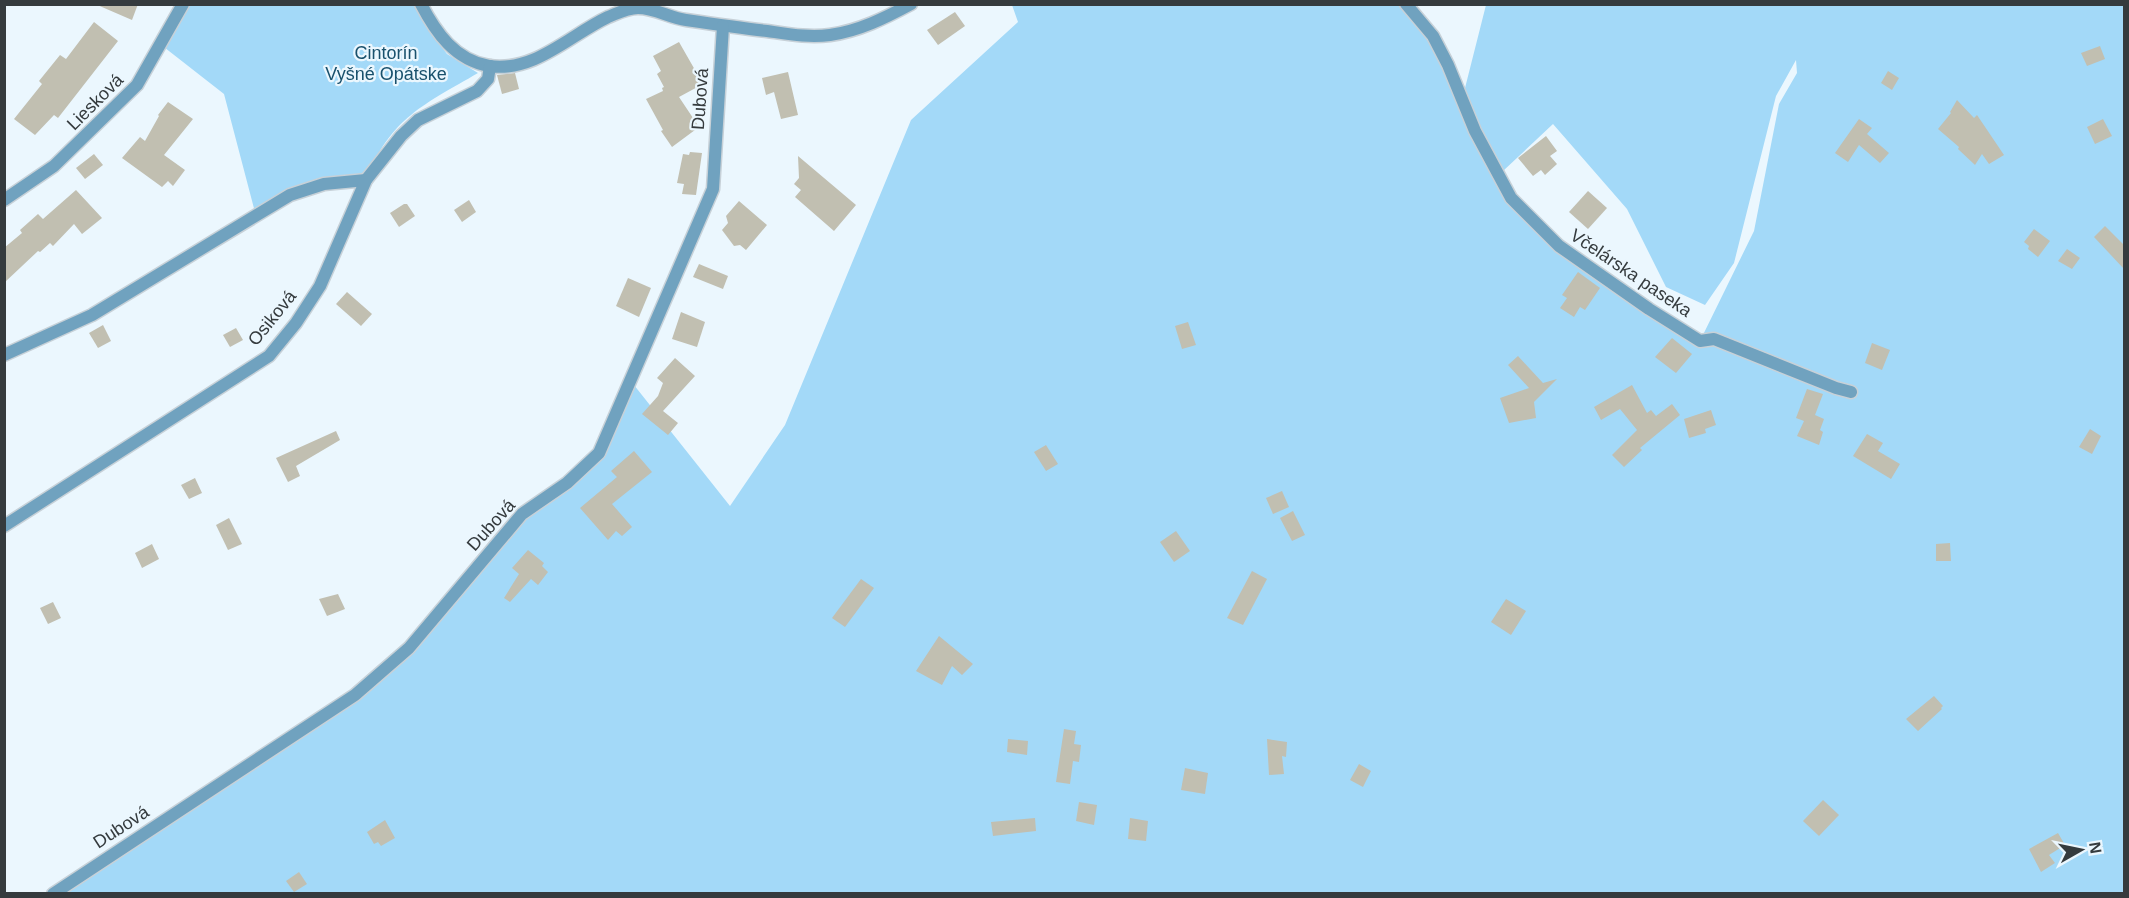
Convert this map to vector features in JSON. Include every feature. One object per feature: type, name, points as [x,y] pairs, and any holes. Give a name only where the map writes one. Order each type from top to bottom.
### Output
[{"type":"street","name":"Liesková","points":[[4,200],[54,166],[137,85],[183,4]]},
{"type":"street","points":[[421,4],[448,45],[466,59],[490,66],[514,65],[535,60],[624,10],[650,9],[681,19],[807,36],[832,35],[878,22],[910,4]]},
{"type":"street","name":"Včelárska paseka","points":[[1406,4],[1433,36],[1448,65],[1475,131],[1511,198],[1559,246],[1649,309],[1700,341],[1714,339],[1851,392]]},
{"type":"street","name":"Dubová","points":[[53,894],[355,695],[409,648],[522,514],[567,483],[599,453],[713,189],[723,26]]},
{"type":"street","name":"Osiková","points":[[4,526],[269,356],[296,324],[320,286],[366,180],[401,136],[418,120],[477,91],[488,79],[490,66]]},
{"type":"street","points":[[4,355],[92,315],[290,195],[324,184],[366,180]]},
{"type":"green space","name":"Cintorín Vyšné Opátske","points":[[183,5],[415,5],[426,26],[447,54],[478,73],[426,104],[398,127],[386,141],[366,180],[324,184],[256,216],[224,94],[160,44]]},
{"type":"green space","points":[[1012,5],[1405,5],[1433,36],[1511,198],[1559,247],[1700,341],[1754,231],[1779,104],[1797,73],[1796,60],[1776,96],[1734,263],[1705,305],[1666,287],[1627,209],[1553,124],[1503,171],[1478,128],[1464,92],[1486,5],[2124,5],[2124,893],[53,894],[355,695],[409,648],[522,514],[599,453],[630,380],[730,506],[785,425],[911,120],[1018,22]]},
{"type":"building","points":[[95,4],[138,4],[132,20]]},
{"type":"building","points":[[955,12],[965,26],[938,45],[927,30]]},
{"type":"building","points":[[94,22],[118,41],[58,118],[54,115],[35,135],[14,119],[42,84],[39,81],[60,55],[66,59]]},
{"type":"building","points":[[679,42],[703,84],[679,97],[699,127],[672,147],[661,131],[663,130],[646,99],[663,91],[664,87],[657,74],[661,71],[653,56]]},
{"type":"building","points":[[2100,46],[2105,59],[2087,66],[2081,53]]},
{"type":"building","points":[[1888,71],[1899,78],[1892,90],[1881,83]]},
{"type":"building","points":[[788,72],[798,115],[781,119],[774,92],[766,95],[762,78]]},
{"type":"building","points":[[515,73],[519,89],[502,94],[497,75]]},
{"type":"building","points":[[1957,100],[1974,118],[1977,115],[2004,155],[1989,164],[1982,154],[1975,165],[1938,129],[1951,113]]},
{"type":"building","points":[[168,102],[193,119],[164,155],[185,170],[173,186],[168,181],[162,187],[122,158],[140,137],[145,141],[158,115]]},
{"type":"building","points":[[1859,119],[1872,128],[1867,134],[1889,153],[1880,163],[1859,145],[1848,162],[1835,153]]},
{"type":"building","points":[[2103,119],[2112,136],[2095,144],[2087,127]]},
{"type":"building","points":[[1546,136],[1557,151],[1550,156],[1557,164],[1545,175],[1541,170],[1533,176],[1518,158]]},
{"type":"building","points":[[690,152],[702,153],[696,195],[682,194],[684,184],[677,183],[683,154],[689,155]]},
{"type":"building","points":[[94,154],[103,165],[85,179],[76,168]]},
{"type":"building","points":[[798,156],[856,205],[834,231],[795,197],[801,190],[794,184],[799,178]]},
{"type":"building","points":[[76,190],[102,218],[82,234],[74,224],[53,246],[50,243],[40,252],[38,251],[4,283],[4,248],[22,233],[20,230],[38,214],[43,219]]},
{"type":"building","points":[[1588,191],[1607,208],[1588,229],[1569,212]]},
{"type":"building","points":[[469,200],[476,212],[462,222],[454,210]]},
{"type":"building","points":[[739,201],[767,225],[746,250],[740,245],[734,246],[722,230],[728,223],[726,216]]},
{"type":"building","points":[[407,204],[415,216],[399,227],[390,213]]},
{"type":"building","points":[[2105,226],[2124,245],[2124,269],[2094,237]]},
{"type":"building","points":[[2034,229],[2050,241],[2038,257],[2028,249],[2029,246],[2024,242]]},
{"type":"building","points":[[2067,249],[2080,258],[2072,269],[2058,261]]},
{"type":"building","points":[[699,264],[728,276],[723,289],[693,277]]},
{"type":"building","points":[[1578,272],[1600,288],[1585,310],[1580,307],[1574,317],[1560,308],[1567,298],[1562,295]]},
{"type":"building","points":[[628,278],[651,288],[639,317],[616,306]]},
{"type":"building","points":[[347,292],[372,314],[361,326],[336,304]]},
{"type":"building","points":[[681,312],[705,322],[697,347],[672,339]]},
{"type":"building","points":[[1188,322],[1196,345],[1182,349],[1175,326]]},
{"type":"building","points":[[103,325],[111,341],[98,348],[89,333]]},
{"type":"building","points":[[236,328],[243,340],[230,347],[223,335]]},
{"type":"building","points":[[1672,338],[1692,354],[1676,373],[1655,357]]},
{"type":"building","points":[[1872,343],[1890,350],[1882,370],[1865,363]]},
{"type":"building","points":[[1518,356],[1543,383],[1557,379],[1534,402],[1536,418],[1509,423],[1500,398],[1529,388],[1508,365]]},
{"type":"building","points":[[675,358],[695,376],[663,411],[678,423],[668,435],[642,414],[658,396],[663,383],[657,378]]},
{"type":"building","points":[[1632,385],[1647,413],[1651,410],[1656,416],[1672,404],[1680,415],[1640,448],[1642,450],[1624,467],[1612,455],[1637,430],[1620,409],[1601,420],[1594,407]]},
{"type":"building","points":[[1807,389],[1823,394],[1815,415],[1824,419],[1820,430],[1823,432],[1819,445],[1797,436],[1804,421],[1796,418]]},
{"type":"building","points":[[1711,410],[1716,425],[1705,429],[1706,433],[1689,438],[1684,419]]},
{"type":"building","points":[[2090,429],[2101,436],[2092,454],[2079,447]]},
{"type":"building","points":[[336,431],[340,440],[296,466],[300,476],[288,482],[276,458]]},
{"type":"building","points":[[1867,434],[1883,443],[1878,451],[1900,464],[1891,479],[1853,456]]},
{"type":"building","points":[[1046,445],[1058,464],[1046,471],[1034,452]]},
{"type":"building","points":[[634,451],[652,472],[612,504],[632,527],[622,536],[616,531],[608,540],[580,508],[617,477],[611,471]]},
{"type":"building","points":[[195,478],[202,493],[189,499],[181,485]]},
{"type":"building","points":[[1282,491],[1289,507],[1273,514],[1266,498]]},
{"type":"building","points":[[1293,511],[1305,535],[1292,541],[1280,518]]},
{"type":"building","points":[[229,518],[242,544],[228,550],[216,525]]},
{"type":"building","points":[[1176,531],[1190,551],[1174,562],[1160,542]]},
{"type":"building","points":[[1950,543],[1951,561],[1936,561],[1936,544]]},
{"type":"building","points":[[152,544],[159,559],[142,568],[135,553]]},
{"type":"building","points":[[528,550],[544,563],[542,566],[548,572],[538,585],[531,579],[510,602],[504,598],[519,574],[512,568]]},
{"type":"building","points":[[1252,571],[1267,579],[1243,625],[1227,618]]},
{"type":"building","points":[[861,579],[874,588],[845,627],[832,618]]},
{"type":"building","points":[[338,594],[345,609],[327,616],[319,599]]},
{"type":"building","points":[[1506,599],[1526,611],[1511,635],[1491,622]]},
{"type":"building","points":[[53,602],[61,618],[48,624],[40,608]]},
{"type":"building","points":[[939,636],[973,664],[962,675],[952,666],[942,685],[916,671]]},
{"type":"building","points":[[1934,696],[1943,706],[1942,709],[1918,731],[1906,719]]},
{"type":"building","points":[[1064,729],[1076,731],[1074,744],[1081,745],[1079,762],[1073,761],[1070,784],[1056,782]]},
{"type":"building","points":[[1008,739],[1028,741],[1027,755],[1007,752]]},
{"type":"building","points":[[1267,739],[1287,742],[1286,757],[1282,756],[1284,774],[1269,775]]},
{"type":"building","points":[[1359,764],[1371,771],[1363,787],[1350,780]]},
{"type":"building","points":[[1185,768],[1208,773],[1205,794],[1181,790]]},
{"type":"building","points":[[1823,800],[1839,815],[1819,836],[1803,821]]},
{"type":"building","points":[[1079,802],[1097,805],[1094,825],[1076,821]]},
{"type":"building","points":[[1035,818],[1036,831],[993,836],[991,822]]},
{"type":"building","points":[[1130,818],[1148,821],[1146,841],[1128,839]]},
{"type":"building","points":[[385,820],[395,838],[381,846],[378,842],[374,844],[367,832]]},
{"type":"building","points":[[2058,833],[2065,845],[2049,855],[2055,863],[2041,872],[2029,849]]},
{"type":"building","points":[[299,872],[307,884],[294,892],[286,881]]}]
